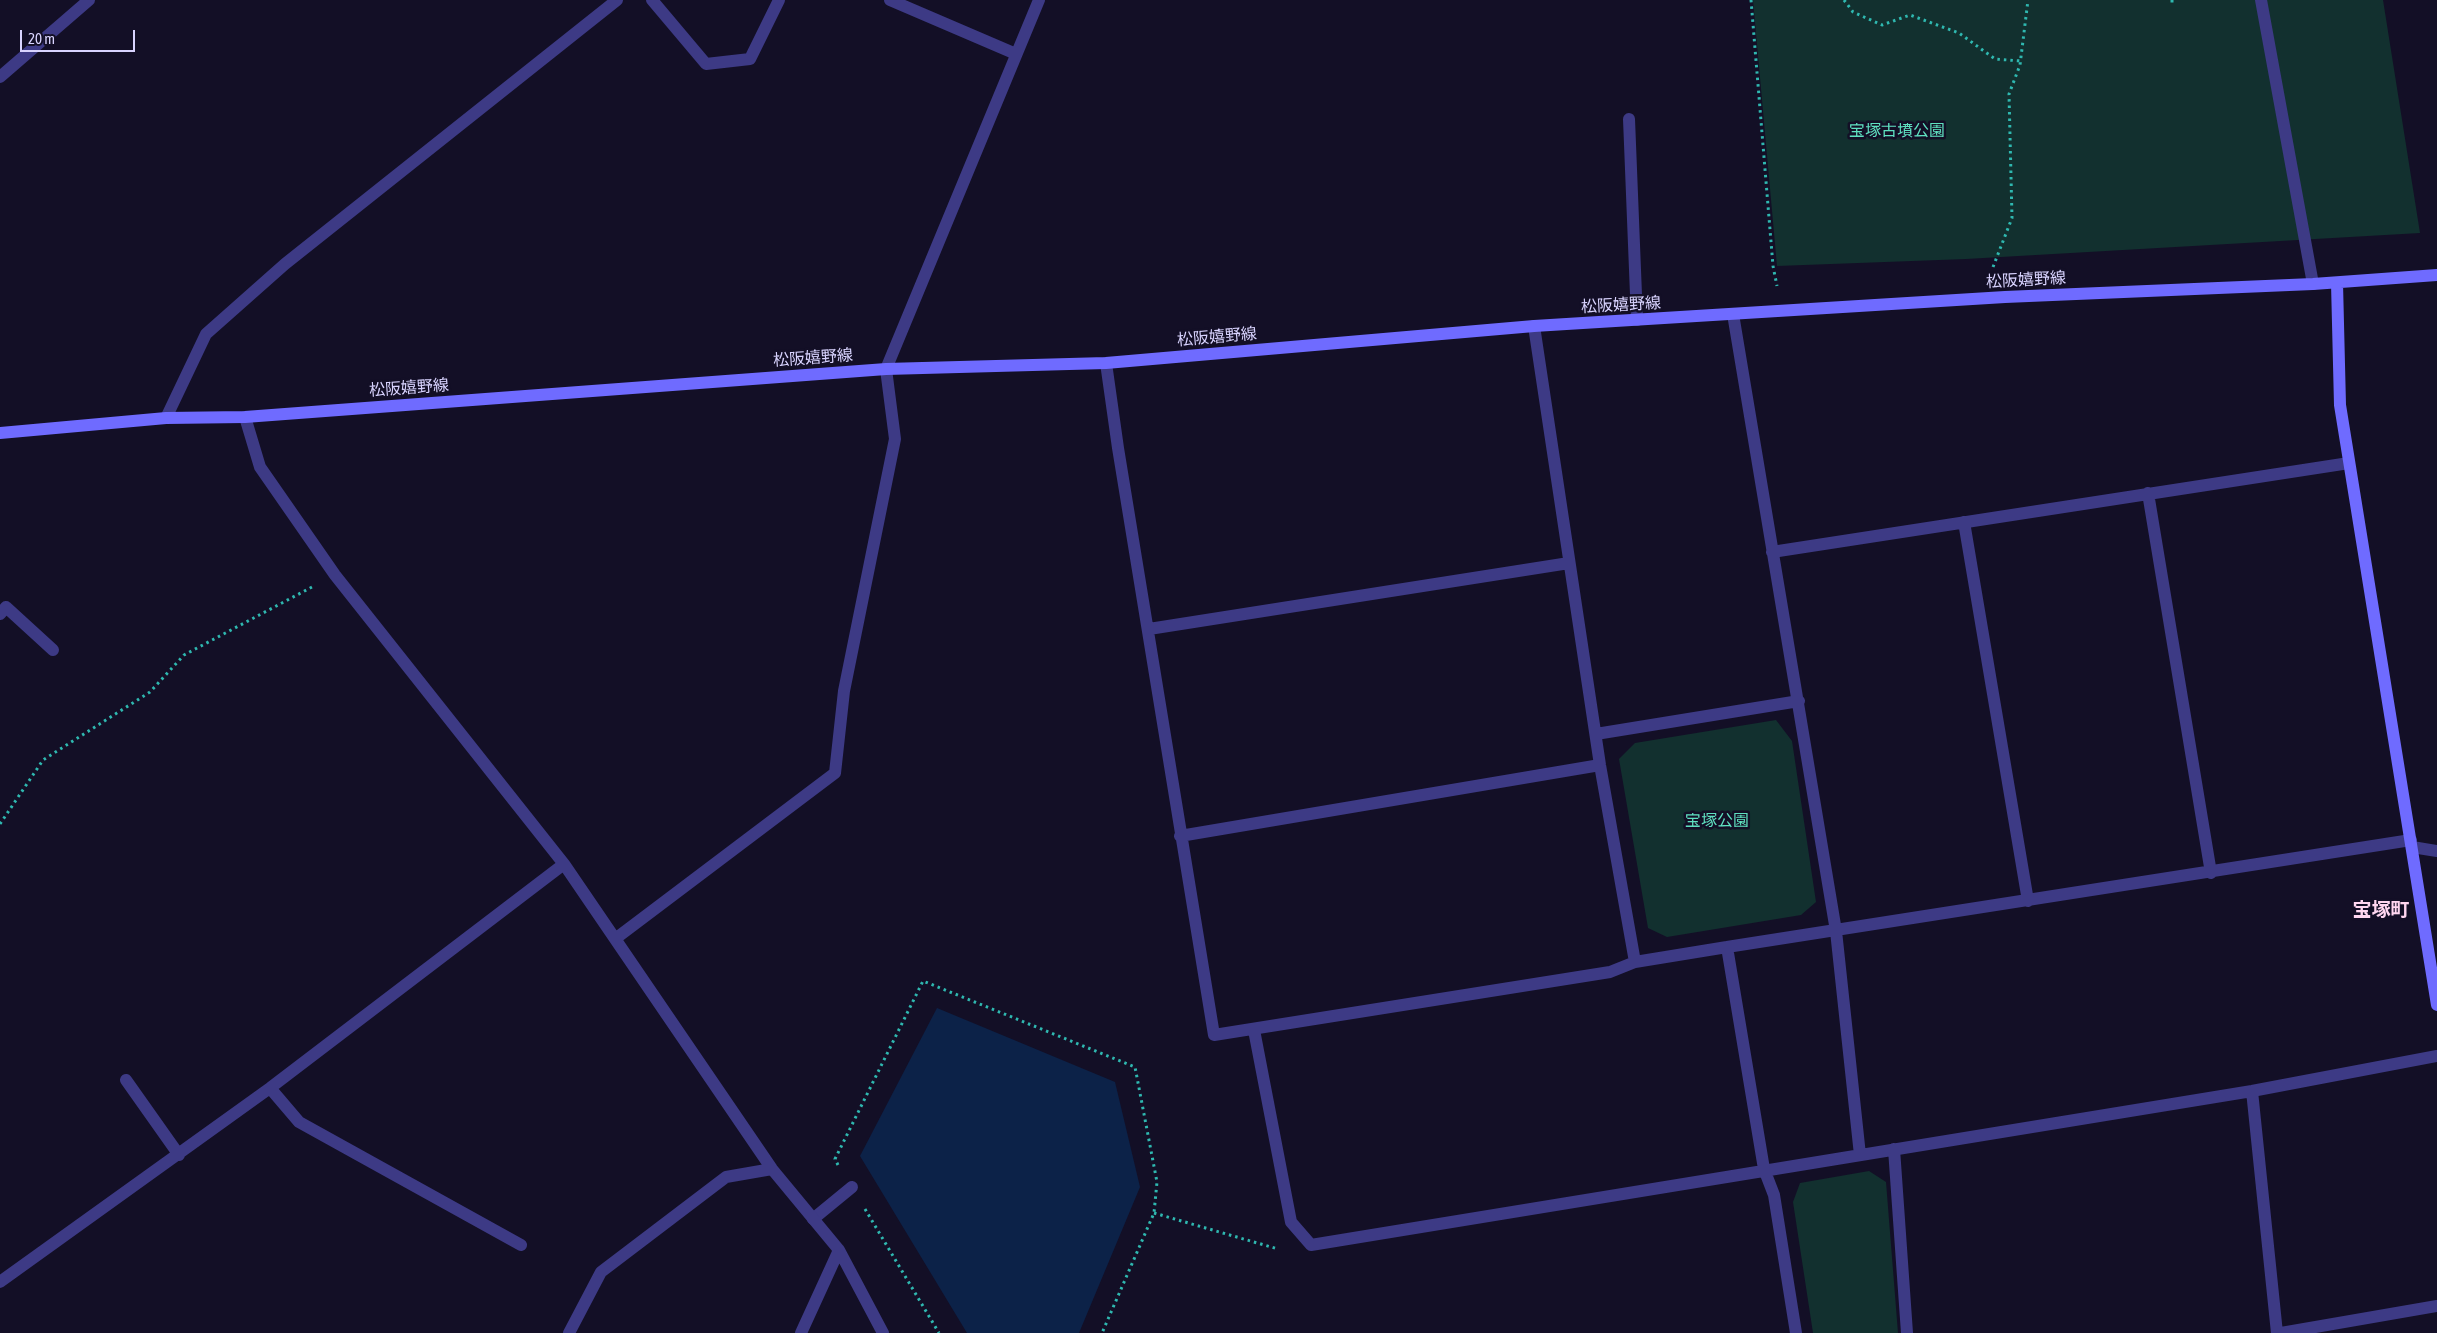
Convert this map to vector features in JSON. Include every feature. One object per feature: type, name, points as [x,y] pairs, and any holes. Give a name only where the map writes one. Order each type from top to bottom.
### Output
[{"type":"main road","name":"松阪嬉野線","points":[[0,432],[166,418],[245,417],[886,369],[1106,363],[1534,326],[2005,297],[2336,283],[2437,275]]},
{"type":"main road","points":[[2336,283],[2340,405],[2437,1005]]},
{"type":"street","points":[[0,77],[89,0]]},
{"type":"street","points":[[166,418],[206,334],[285,264],[617,0]]},
{"type":"street","points":[[652,0],[706,64],[750,60],[779,0]]},
{"type":"street","points":[[890,0],[1016,54]]},
{"type":"street","points":[[616,939],[835,773],[844,691],[894,438],[886,369],[1039,0]]},
{"type":"street","points":[[2261,0],[2313,284]]},
{"type":"street","points":[[1629,119],[1637,320]]},
{"type":"street","points":[[1733,314],[1836,931],[1860,1155]]},
{"type":"street","points":[[1534,326],[1600,765],[1636,962]]},
{"type":"street","points":[[1106,363],[1180,836],[1214,1035],[1610,972],[1636,962],[1727,947],[2211,873],[2411,843],[2437,851]]},
{"type":"street","points":[[245,417],[260,467],[335,575],[564,864],[772,1169],[839,1250],[884,1333]]},
{"type":"street","points":[[1772,552],[2349,463]]},
{"type":"street","points":[[2148,493],[2211,873]]},
{"type":"street","points":[[1964,522],[2028,901]]},
{"type":"street","points":[[1149,630],[1569,563]]},
{"type":"street","points":[[0,614],[6,606],[53,650]]},
{"type":"street","points":[[1596,734],[1799,701]]},
{"type":"street","points":[[1180,836],[1600,765]]},
{"type":"street","points":[[0,1282],[270,1088],[564,864]]},
{"type":"street","points":[[1727,947],[1764,1169],[1774,1195],[1796,1333]]},
{"type":"street","points":[[1254,1030],[1291,1222],[1311,1244],[2252,1091],[2437,1056]]},
{"type":"street","points":[[126,1080],[179,1154]]},
{"type":"street","points":[[270,1088],[299,1122],[521,1245]]},
{"type":"street","points":[[2252,1091],[2277,1333]]},
{"type":"street","points":[[1894,1149],[1907,1333]]},
{"type":"street","points":[[569,1333],[601,1272],[726,1177],[772,1169]]},
{"type":"street","points":[[814,1219],[852,1187]]},
{"type":"street","points":[[801,1333],[839,1250]]},
{"type":"street","points":[[2281,1333],[2437,1306]]},
{"type":"path","points":[[1751,0],[1773,266],[1783,311]]},
{"type":"path","points":[[1844,0],[1853,12],[1882,25],[1910,14],[1958,33],[1995,59],[2021,60]]},
{"type":"path","points":[[1993,267],[2012,218],[2008,94],[2021,60],[2028,0]]},
{"type":"path","points":[[2172,0],[2172,6]]},
{"type":"path","points":[[0,824],[43,760],[150,692],[184,655],[335,575]]},
{"type":"path","points":[[939,1333],[835,1159],[923,981],[1135,1067],[1157,1182],[1154,1213],[1102,1333]]},
{"type":"path","points":[[1154,1213],[1290,1253],[1311,1244]]},
{"type":"green space","name":"宝塚古墳公園","points":[[1753,0],[2383,0],[2420,233],[1966,259],[1777,266]]},
{"type":"green space","name":"宝塚公園","points":[[1776,720],[1792,741],[1816,902],[1801,915],[1667,937],[1648,928],[1619,759],[1635,743]]},
{"type":"green space","points":[[1869,1171],[1886,1182],[1898,1333],[1813,1333],[1793,1202],[1800,1183]]},
{"type":"water","points":[[937,1008],[1115,1082],[1140,1187],[1079,1333],[967,1333],[860,1156]]},
{"type":"district","name":"宝塚町","points":[[2381,910]]}]
